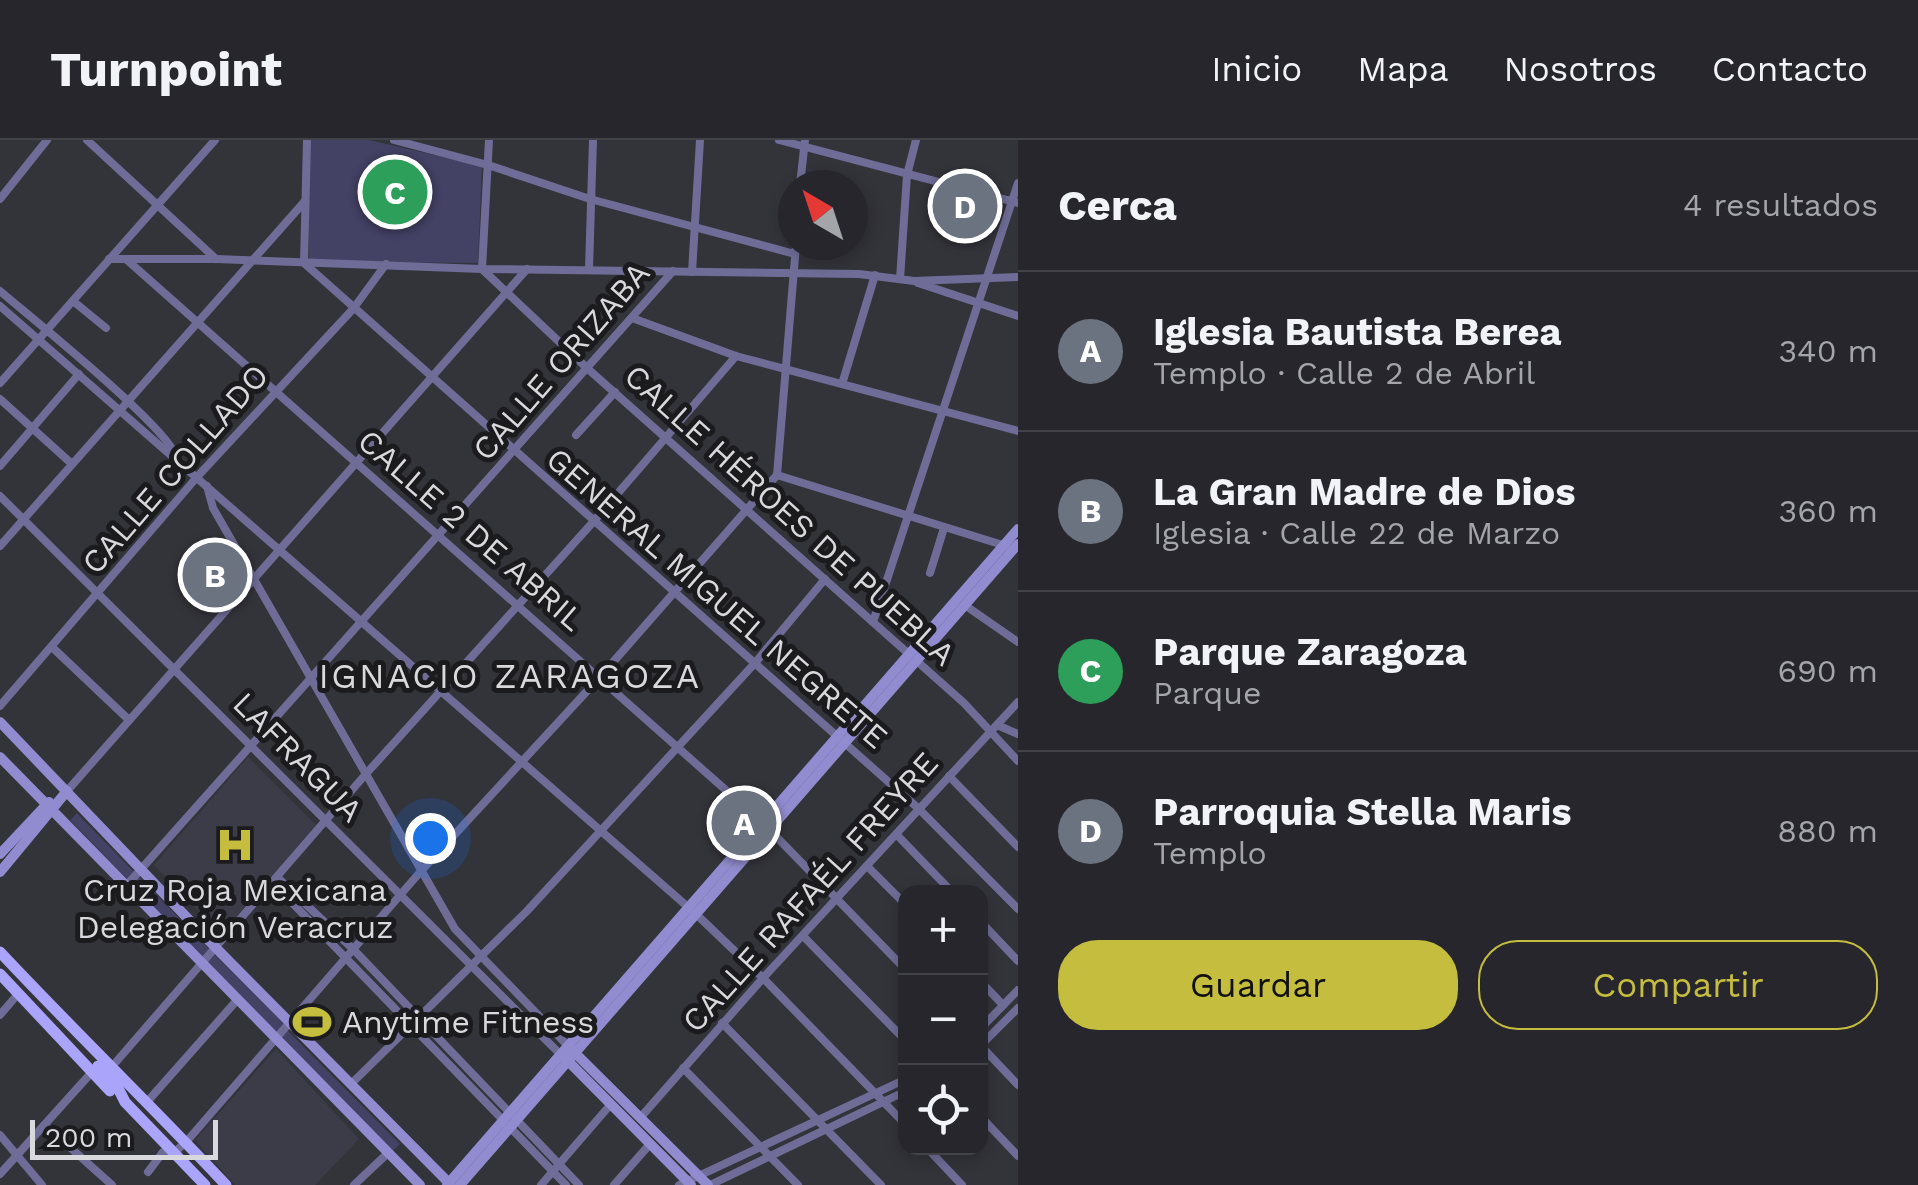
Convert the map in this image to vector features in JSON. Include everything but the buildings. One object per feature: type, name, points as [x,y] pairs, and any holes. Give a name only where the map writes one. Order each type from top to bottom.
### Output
[{"type":"main road","points":[[914,658],[966,606],[1013,548],[1018,530]]},
{"type":"main road","points":[[0,722],[216,948],[452,1184],[1013,548]]},
{"type":"main road","points":[[0,757],[418,1183]]},
{"type":"main road","points":[[0,854],[67,791]]},
{"type":"main road","points":[[0,872],[50,807]]},
{"type":"main road","points":[[174,936],[190,920]]},
{"type":"main road","points":[[0,942],[133,1080],[137,1092]]},
{"type":"main road","points":[[0,952],[92,1072],[176,1151],[206,1185]]},
{"type":"main road","points":[[0,961],[117,1086],[125,1102]]},
{"type":"main road","points":[[0,974],[27,991],[137,1092],[226,1185]]},
{"type":"main road","points":[[568,1053],[688,1182],[709,1185]]},
{"type":"main road","points":[[568,1053],[640,1118],[688,1182]]},
{"type":"main road","points":[[432,1166],[469,1168]]},
{"type":"main road","points":[[469,1168],[470,1185]]},
{"type":"street","points":[[0,199],[47,140]]},
{"type":"street","points":[[87,140],[216,259]]},
{"type":"street","points":[[0,383],[215,140]]},
{"type":"street","points":[[304,263],[307,140]]},
{"type":"street","points":[[394,140],[590,198],[778,246]]},
{"type":"street","points":[[436,151],[437,140]]},
{"type":"street","points":[[482,269],[489,140]]},
{"type":"street","name":"CALLE ORIZABA","points":[[589,269],[593,140]]},
{"type":"street","points":[[692,272],[700,140]]},
{"type":"street","points":[[779,140],[804,143],[1015,202]]},
{"type":"street","points":[[900,279],[908,175],[916,140]]},
{"type":"street","points":[[801,170],[804,143]]},
{"type":"street","points":[[873,622],[942,408],[1015,202],[1018,183]]},
{"type":"street","points":[[0,546],[306,200]]},
{"type":"street","points":[[109,259],[875,275],[914,281],[1018,316]]},
{"type":"street","name":"CALLE 2 DE ABRIL","points":[[127,260],[767,827],[898,962]]},
{"type":"street","points":[[148,1172],[163,1152],[176,1151],[188,1142],[400,895],[600,677],[777,475],[795,260]]},
{"type":"street","name":"GENERAL MIGUEL NEGRETE","points":[[304,263],[919,810],[1018,909]]},
{"type":"street","name":"CALLE COLLADO","points":[[0,706],[198,476],[352,308],[386,264]]},
{"type":"street","name":"CALLE HÉROES DE PUEBLA","points":[[482,269],[588,369],[994,728],[1018,761]]},
{"type":"street","points":[[67,791],[527,269]]},
{"type":"street","name":"CALLE ORIZABA","points":[[126,886],[674,271]]},
{"type":"street","points":[[842,384],[875,275]]},
{"type":"street","points":[[914,281],[1018,277]]},
{"type":"street","points":[[0,292],[126,401],[172,444],[176,456]]},
{"type":"street","points":[[73,300],[106,328]]},
{"type":"street","points":[[0,306],[692,911],[898,1117]]},
{"type":"street","points":[[632,318],[736,356],[1018,431]]},
{"type":"street","points":[[116,1062],[736,356]]},
{"type":"street","points":[[0,466],[78,374]]},
{"type":"street","points":[[576,436],[615,392]]},
{"type":"street","points":[[0,398],[72,464]]},
{"type":"street","points":[[777,475],[1013,548]]},
{"type":"street","points":[[206,485],[213,508],[455,929],[568,1053]]},
{"type":"street","name":"LAFRAGUA","points":[[0,496],[444,940],[568,1053]]},
{"type":"street","points":[[930,573],[944,528]]},
{"type":"street","points":[[351,1084],[600,831],[755,663],[825,580]]},
{"type":"street","points":[[966,606],[1018,642]]},
{"type":"street","points":[[53,648],[129,720]]},
{"type":"street","name":"CALLE RAFAÉL FREYRE","points":[[640,1118],[722,1023],[1018,702]]},
{"type":"street","points":[[994,728],[1018,734]]},
{"type":"street","points":[[950,776],[1018,847]]},
{"type":"street","points":[[897,834],[945,885]]},
{"type":"street","points":[[867,866],[898,897]]},
{"type":"street","points":[[275,880],[556,1168],[579,1185]]},
{"type":"street","points":[[444,940],[455,929]]},
{"type":"street","points":[[988,930],[1018,961]]},
{"type":"street","points":[[803,936],[898,1032]]},
{"type":"street","points":[[988,990],[1003,1005]]},
{"type":"street","points":[[988,1020],[1018,990]]},
{"type":"street","points":[[0,1015],[27,991]]},
{"type":"street","points":[[147,1102],[238,1000]]},
{"type":"street","points":[[988,1039],[1016,1014]]},
{"type":"street","points":[[722,1023],[880,1185]]},
{"type":"street","points":[[988,1054],[1018,1085]]},
{"type":"street","points":[[683,1068],[798,1185]]},
{"type":"street","points":[[0,1174],[92,1072]]},
{"type":"street","points":[[688,1182],[898,1083]]},
{"type":"street","points":[[709,1185],[898,1095]]},
{"type":"street","points":[[541,1185],[612,1104]]},
{"type":"street","points":[[45,1125],[112,1185]]},
{"type":"street","points":[[988,1125],[1018,1156]]},
{"type":"street","points":[[0,1135],[42,1185]]},
{"type":"street","points":[[614,1185],[650,1144]]},
{"type":"street","points":[[354,1185],[388,1153]]},
{"type":"street","points":[[934,1155],[962,1185]]},
{"type":"street","points":[[556,1168],[566,1185]]},
{"type":"shaded area","points":[[309,140],[369,140],[482,166],[478,263],[309,262]]},
{"type":"shaded area","name":"Cruz Roja Mexicana Delegación Veracruz","points":[[248,757],[316,825],[221,934],[154,865]]},
{"type":"shaded area","points":[[77,813],[400,1144],[392,1152],[70,820]]},
{"type":"shaded area","points":[[276,1049],[359,1139],[315,1185],[235,1185],[195,1140]]},
{"type":"place","name":"Parque Zaragoza","points":[[395,192]]},
{"type":"place","name":"Parroquia Stella Maris","points":[[965,206]]},
{"type":"place","name":"La Gran Madre de Dios","points":[[215,575]]},
{"type":"place","name":"Iglesia Bautista Berea","points":[[744,823]]},
{"type":"place","name":"Cruz Roja Mexicana Delegación Veracruz","points":[[235,845]]},
{"type":"place","name":"Anytime Fitness","points":[[312,1022]]},
{"type":"district","name":"IGNACIO ZARAGOZA","points":[[510,676]]}]
